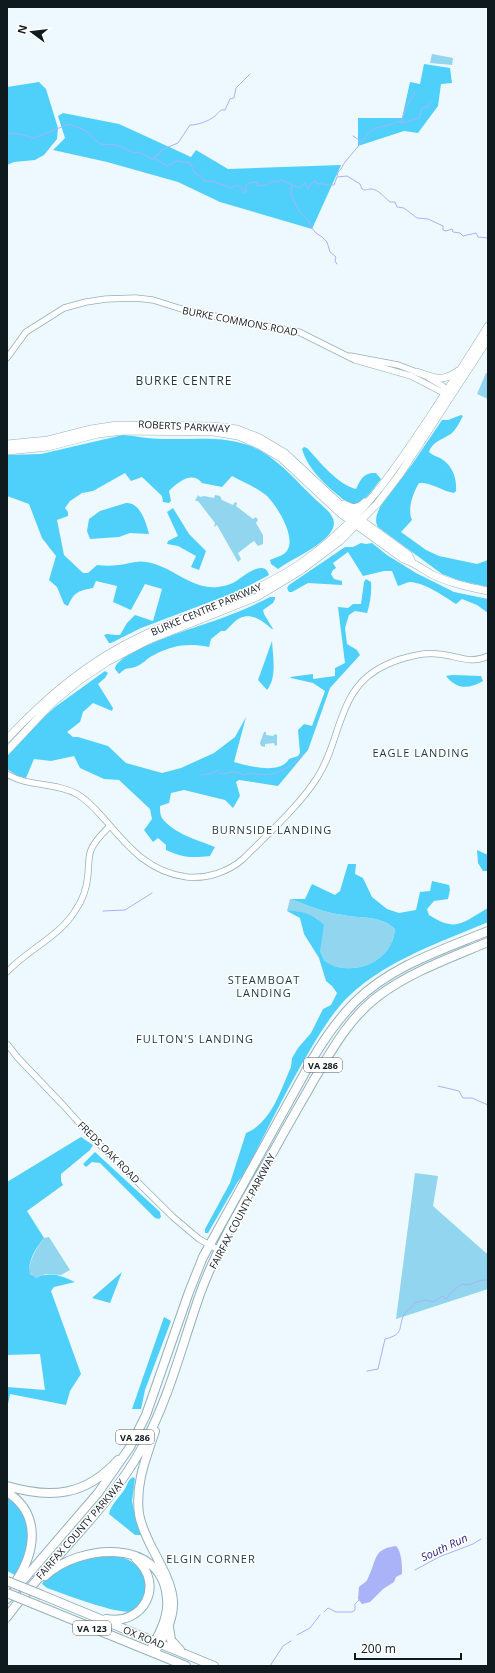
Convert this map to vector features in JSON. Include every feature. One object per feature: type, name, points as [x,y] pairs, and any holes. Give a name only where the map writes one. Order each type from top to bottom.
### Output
[{"type":"highway","name":"FAIRFAX COUNTY PARKWAY","points":[[7,1599],[111,1477],[130,1447],[146,1416],[189,1292],[209,1245],[329,1032],[348,1009],[370,988],[398,970],[488,931]]},
{"type":"highway","name":"FAIRFAX COUNTY PARKWAY","points":[[7,1618],[33,1583],[100,1507],[125,1476],[152,1428],[168,1390],[200,1293],[219,1250],[299,1106],[334,1046],[349,1024],[376,998],[401,981],[488,942]]},
{"type":"highway","points":[[168,1390],[142,1472],[138,1503],[142,1525],[171,1585],[174,1602],[169,1632],[172,1642],[196,1659]]},
{"type":"highway","points":[[7,1486],[34,1493],[49,1494],[73,1490],[90,1483],[107,1471],[120,1458],[146,1416]]},
{"type":"highway","points":[[7,1492],[23,1507],[30,1521],[32,1532],[31,1548],[28,1560],[19,1577],[7,1594]]},
{"type":"highway","points":[[7,1618],[39,1581],[62,1564],[75,1558],[96,1553],[110,1552],[129,1554],[142,1559],[152,1567],[162,1579],[165,1586],[168,1601],[167,1609],[157,1643]]},
{"type":"highway","points":[[81,1611],[104,1618],[118,1620],[132,1616],[143,1607],[149,1593],[148,1576],[140,1563],[129,1554]]},
{"type":"highway","name":"OX ROAD","points":[[7,1581],[214,1666]]},
{"type":"highway","name":"OX ROAD","points":[[7,1594],[186,1666]]},
{"type":"highway","points":[[152,1652],[171,1617]]},
{"type":"main road","name":"BURKE CENTRE PARKWAY","points":[[7,751],[51,704],[80,680],[107,662],[149,640],[241,604],[320,557],[400,474],[448,394],[461,368],[488,326]]},
{"type":"main road","name":"BURKE CENTRE PARKWAY","points":[[356,521],[389,478],[488,339]]},
{"type":"main road","points":[[417,372],[442,379],[450,376],[461,368]]},
{"type":"main road","name":"ROBERTS PARKWAY","points":[[7,444],[48,440],[91,429],[117,425],[225,427],[258,437],[278,448],[296,462],[356,521],[399,556],[431,574],[455,583],[488,591]]},
{"type":"main road","name":"ROBERTS PARKWAY","points":[[7,451],[48,447],[98,434],[124,431],[214,432],[238,436],[259,445],[281,458],[327,502],[356,521]]},
{"type":"main road","points":[[328,494],[350,507],[359,507],[389,478]]},
{"type":"main road","name":"BURKE CENTRE PARKWAY","points":[[7,739],[53,693],[104,656],[143,635],[279,581]]},
{"type":"street","name":"BURKE COMMONS ROAD","points":[[7,358],[26,332],[64,308],[86,302],[127,298],[153,300],[188,311],[299,332],[360,362],[411,376],[448,394]]},
{"type":"street","name":"BURKE COMMONS ROAD","points":[[348,356],[394,364],[417,372],[443,386],[448,394]]},
{"type":"street","points":[[7,774],[15,779],[64,789],[77,794],[88,802],[143,860],[166,872],[196,877],[214,874],[230,868],[243,859],[313,784],[326,760],[347,703],[356,688],[366,678],[389,663],[425,654],[441,654],[471,660],[488,656]]},
{"type":"street","points":[[7,972],[16,963],[64,925],[75,912],[84,894],[91,850],[96,840],[110,826]]},
{"type":"street","name":"FREDS OAK ROAD","points":[[7,1044],[18,1058],[63,1104],[99,1144],[173,1217],[194,1235],[219,1250]]},
{"type":"shaded area","points":[[432,54],[453,58],[452,65],[430,63]]},
{"type":"shaded area","points":[[424,64],[450,68],[452,83],[441,84],[438,106],[418,133],[404,131],[358,146],[358,118],[402,118],[410,82],[420,84]]},
{"type":"shaded area","points":[[39,82],[46,89],[58,128],[57,139],[44,155],[35,160],[14,162],[7,165],[7,87]]},
{"type":"shaded area","points":[[63,113],[119,124],[191,157],[196,150],[228,169],[341,165],[312,229],[220,202],[178,182],[107,162],[53,150],[65,138],[58,116]]},
{"type":"shaded area","points":[[486,373],[488,374],[488,399],[477,394]]},
{"type":"shaded area","points":[[461,415],[463,416],[450,435],[433,445],[429,452],[440,458],[451,468],[455,476],[456,491],[454,493],[428,484],[419,483],[410,506],[412,520],[401,532],[426,550],[439,556],[477,564],[488,560],[488,587],[458,580],[442,574],[378,527],[376,522],[380,507],[413,463],[442,420],[448,420]]},
{"type":"shaded area","points":[[123,435],[157,439],[225,440],[250,446],[269,456],[325,508],[333,519],[333,528],[324,540],[316,546],[278,569],[271,564],[270,560],[283,555],[288,549],[290,543],[289,536],[284,521],[267,496],[232,476],[222,487],[202,483],[198,479],[194,478],[185,479],[169,491],[171,501],[169,503],[163,502],[162,496],[142,477],[131,481],[125,473],[93,491],[82,493],[70,501],[65,508],[68,512],[68,516],[57,520],[64,555],[83,573],[88,573],[97,565],[113,566],[143,562],[155,564],[199,585],[208,587],[218,587],[231,584],[252,571],[262,568],[266,570],[269,575],[239,591],[141,628],[109,643],[104,635],[120,635],[127,623],[135,615],[153,621],[162,589],[145,584],[131,610],[113,602],[117,586],[96,581],[93,588],[77,593],[72,598],[68,606],[64,604],[57,587],[49,580],[56,556],[42,538],[29,504],[7,496],[7,455],[41,454]]},
{"type":"shaded area","points":[[304,447],[307,448],[336,478],[349,487],[356,489],[365,475],[372,473],[376,473],[381,479],[363,500],[359,503],[349,504],[321,480],[309,465],[302,449]]},
{"type":"shaded area","points":[[198,495],[200,497],[204,496],[214,498],[215,495],[220,496],[222,500],[233,505],[235,502],[237,503],[236,506],[253,519],[256,517],[258,520],[256,523],[263,535],[263,544],[258,546],[254,541],[251,543],[238,553],[241,559],[238,562],[217,525],[214,527],[215,523],[198,501],[195,501]]},
{"type":"shaded area","points":[[126,503],[139,509],[149,534],[130,533],[119,537],[90,539],[87,531],[89,519],[100,511]]},
{"type":"shaded area","points":[[173,508],[189,534],[206,551],[199,570],[191,567],[196,556],[178,546],[167,544],[168,541],[178,536],[167,512]]},
{"type":"shaded area","points":[[361,543],[372,543],[387,555],[416,573],[454,592],[488,599],[488,613],[477,605],[462,599],[456,604],[434,590],[416,583],[409,582],[398,586],[392,571],[384,571],[363,576],[348,552],[333,563],[336,568],[331,574],[334,579],[342,581],[342,585],[308,583],[292,592],[289,592],[287,588],[289,585],[345,547],[353,547]]},
{"type":"shaded area","points":[[366,579],[371,582],[367,613],[355,611],[349,615],[345,628],[347,644],[357,650],[360,655],[330,688],[308,750],[278,786],[239,780],[236,782],[240,796],[233,808],[225,800],[184,790],[171,793],[169,803],[160,806],[160,814],[167,824],[187,836],[215,847],[210,856],[193,857],[178,855],[166,850],[166,845],[158,838],[153,842],[144,830],[152,819],[150,809],[119,780],[104,779],[80,768],[74,756],[51,761],[34,759],[26,778],[18,776],[7,769],[7,755],[29,731],[55,707],[105,671],[108,673],[98,684],[113,708],[112,711],[93,703],[83,712],[80,722],[67,732],[73,737],[78,737],[108,746],[126,763],[162,773],[181,768],[214,753],[235,737],[246,717],[234,762],[263,768],[279,767],[285,764],[289,759],[298,756],[300,753],[298,730],[304,724],[312,726],[325,691],[313,683],[290,677],[313,674],[313,679],[335,676],[335,668],[345,663],[338,607],[348,608],[353,604],[361,604],[364,582]]},
{"type":"shaded area","points":[[270,597],[275,597],[273,603],[263,610],[273,629],[258,619],[244,616],[234,622],[225,631],[221,631],[211,639],[209,647],[187,645],[174,647],[154,655],[138,666],[125,669],[119,674],[115,669],[119,662],[145,646],[222,618]]},
{"type":"shaded area","points":[[272,641],[273,673],[272,680],[267,690],[258,680]]},
{"type":"shaded area","points":[[446,676],[481,676],[483,681],[473,686],[463,687],[454,684]]},
{"type":"shaded area","points":[[264,732],[266,732],[266,735],[277,735],[277,745],[275,746],[274,743],[265,744],[265,747],[261,746],[260,743]]},
{"type":"shaded area","points":[[477,850],[488,855],[488,871],[483,871],[478,863]]},
{"type":"shaded area","points":[[348,864],[356,864],[355,874],[363,878],[372,897],[387,909],[399,913],[416,910],[420,892],[430,891],[432,881],[449,885],[450,890],[448,899],[434,901],[427,909],[429,915],[447,923],[460,924],[488,908],[488,922],[397,962],[364,983],[343,1002],[314,1043],[244,1174],[237,1183],[208,1233],[205,1233],[205,1229],[230,1183],[246,1133],[255,1128],[269,1114],[279,1096],[291,1067],[292,1058],[298,1048],[311,1033],[323,1009],[331,1005],[337,993],[326,981],[319,958],[304,934],[300,918],[287,911],[297,911],[307,914],[316,918],[324,925],[320,951],[324,960],[336,967],[358,968],[376,961],[389,948],[393,939],[395,929],[383,921],[330,912],[290,899],[305,899],[312,884],[335,895],[340,891]]},
{"type":"shaded area","points":[[290,899],[330,912],[383,921],[395,929],[393,939],[389,948],[376,961],[358,968],[334,966],[324,960],[320,951],[318,919],[296,911],[287,911]]},
{"type":"shaded area","points":[[81,1137],[93,1145],[90,1150],[61,1174],[61,1181],[63,1185],[27,1211],[44,1238],[35,1250],[31,1260],[29,1269],[30,1274],[36,1278],[46,1275],[56,1275],[75,1282],[54,1287],[51,1291],[81,1374],[70,1391],[66,1405],[10,1394],[7,1409],[7,1387],[45,1390],[40,1354],[7,1355],[7,1182]]},
{"type":"shaded area","points":[[95,1152],[160,1212],[161,1217],[159,1219],[155,1218],[100,1163],[92,1162],[86,1167],[83,1164]]},
{"type":"shaded area","points":[[415,1173],[438,1176],[433,1206],[486,1253],[488,1253],[488,1289],[396,1319]]},
{"type":"shaded area","points":[[49,1237],[70,1270],[61,1275],[46,1274],[36,1278],[33,1277],[29,1272],[32,1258],[44,1238]]},
{"type":"shaded area","points":[[122,1272],[110,1303],[92,1298]]},
{"type":"shaded area","points":[[164,1317],[171,1321],[145,1390],[141,1409],[132,1409]]},
{"type":"shaded area","points":[[133,1477],[135,1479],[132,1501],[136,1521],[141,1535],[135,1535],[109,1514],[129,1480]]},
{"type":"shaded area","points":[[7,1497],[20,1507],[28,1523],[29,1532],[26,1550],[15,1575],[7,1571]]},
{"type":"shaded area","points":[[396,1546],[401,1555],[402,1574],[396,1577],[394,1582],[383,1589],[370,1602],[362,1604],[358,1599],[359,1587],[366,1582],[376,1557],[383,1550]]},
{"type":"shaded area","points":[[109,1555],[129,1560],[142,1573],[146,1587],[145,1595],[143,1601],[132,1611],[126,1612],[104,1607],[47,1588],[42,1584],[53,1572],[62,1568],[82,1560]]},
{"type":"waterway","points":[[153,158],[160,153],[161,150],[178,143],[190,125],[207,121],[220,111],[225,110],[230,99],[234,98],[236,88],[250,74]]},
{"type":"waterway","points":[[401,123],[406,107],[415,92]]},
{"type":"waterway","points":[[337,176],[345,162],[371,131],[379,127],[390,125],[397,121],[406,122],[419,118],[422,108],[428,107],[431,102]]},
{"type":"waterway","points":[[7,133],[19,134],[34,138],[69,124],[85,130],[100,144],[117,145],[134,153],[139,152],[152,159],[156,159],[167,166],[177,161],[190,163],[195,173],[201,176],[204,181],[215,182],[231,188],[237,185],[241,187],[244,193],[246,192],[246,185],[249,183],[257,182],[258,186],[268,185],[271,181],[277,182],[281,180],[299,188],[305,183],[308,189],[313,182],[316,181],[317,184],[334,185],[337,177],[347,176],[360,184],[362,189],[376,190],[390,202],[395,202],[397,207],[404,208],[417,218],[428,219],[443,226],[443,230],[446,231],[452,229],[453,232],[460,233],[463,236],[476,233],[478,237],[488,238]]},
{"type":"waterway","points":[[353,136],[362,142]]},
{"type":"waterway","points":[[292,185],[291,195],[299,211],[309,221],[310,226],[316,233],[327,242],[330,252],[336,257],[335,261],[337,264]]},
{"type":"waterway","points":[[201,775],[213,773],[217,770],[221,774],[232,772],[237,772],[244,775],[250,773],[266,775],[273,774],[285,769],[304,754]]},
{"type":"waterway","points":[[103,911],[125,910],[152,893]]},
{"type":"waterway","points":[[438,1086],[459,1091],[463,1098],[472,1098],[488,1105]]},
{"type":"waterway","points":[[367,1371],[378,1369],[385,1339],[396,1335],[400,1329],[405,1313],[413,1306],[415,1302],[424,1300],[434,1302],[442,1296],[447,1299],[450,1293],[462,1284],[466,1285],[488,1280]]},
{"type":"waterway","name":"South Run","points":[[415,1570],[439,1557],[473,1544],[481,1539]]},
{"type":"waterway","points":[[324,1612],[328,1608],[336,1612],[352,1612],[355,1610],[355,1604],[359,1600]]},
{"type":"waterway","points":[[297,1635],[310,1628],[320,1615]]},
{"type":"waterway","points":[[270,1666],[283,1646],[291,1641]]},
{"type":"district","name":"BURKE CENTRE","points":[[184,380]]},
{"type":"district","name":"EAGLE LANDING","points":[[421,752]]},
{"type":"district","name":"BURNSIDE LANDING","points":[[272,829]]},
{"type":"district","name":"STEAMBOAT LANDING","points":[[264,985]]},
{"type":"district","name":"FULTON'S LANDING","points":[[195,1038]]},
{"type":"district","name":"ELGIN CORNER","points":[[211,1558]]}]
